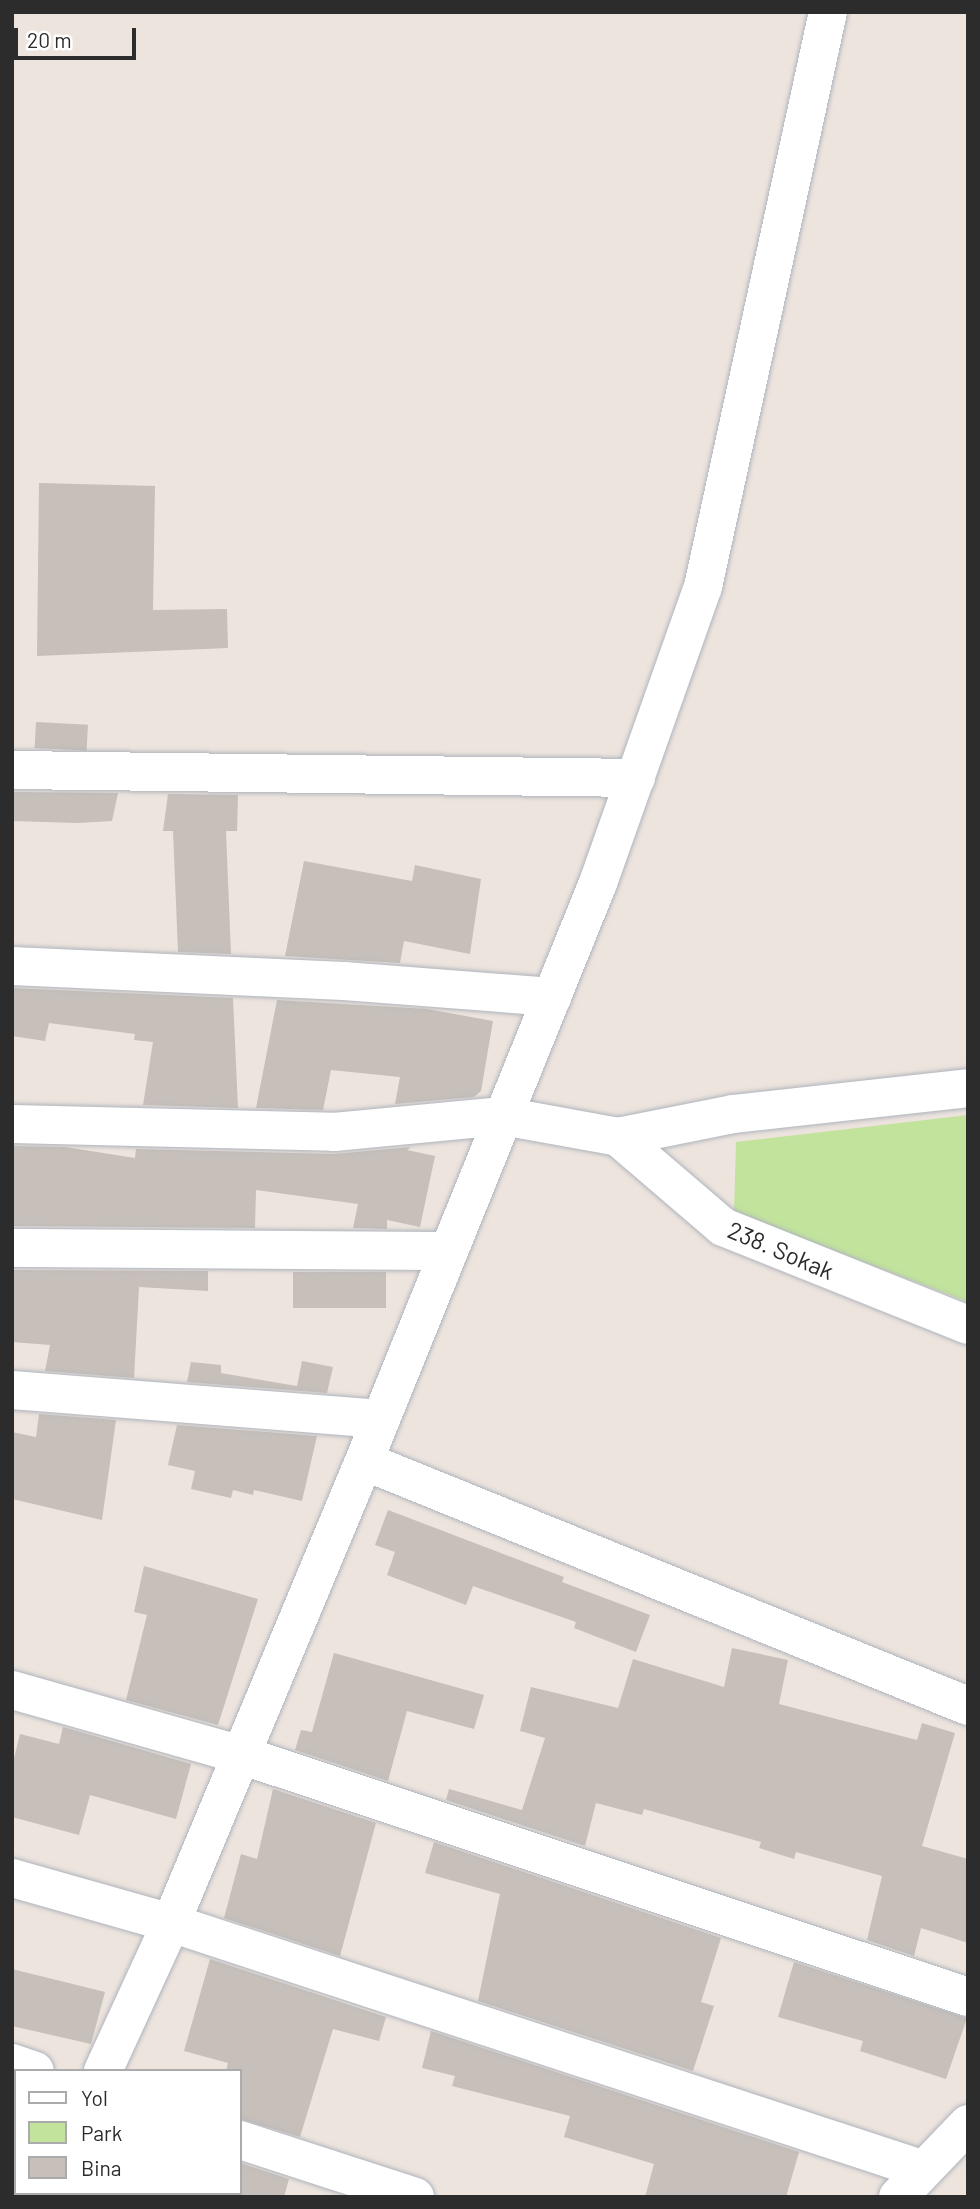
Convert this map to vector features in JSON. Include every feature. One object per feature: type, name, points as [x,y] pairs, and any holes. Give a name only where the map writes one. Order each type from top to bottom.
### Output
[{"type":"street","points":[[104,2069],[171,1923],[364,1461],[552,997],[636,778],[703,587],[828,12]]},
{"type":"street","points":[[12,770],[636,778]]},
{"type":"street","points":[[12,966],[344,981],[552,997]]},
{"type":"street","points":[[12,1124],[334,1132],[503,1116],[618,1137],[733,1114],[968,1088]]},
{"type":"street","name":"238. Sokak","points":[[618,1137],[723,1227],[968,1325]]},
{"type":"street","points":[[12,1248],[449,1251]]},
{"type":"street","points":[[12,1390],[381,1419]]},
{"type":"street","points":[[364,1461],[968,1706]]},
{"type":"street","points":[[12,1690],[241,1755],[968,1997]]},
{"type":"street","points":[[12,1878],[171,1923],[911,2183],[968,2124]]},
{"type":"street","points":[[12,2063],[29,2069]]},
{"type":"street","points":[[242,2141],[415,2197]]},
{"type":"green space","points":[[968,1115],[968,1302],[734,1212],[736,1142]]},
{"type":"building","points":[[39,483],[155,486],[153,610],[227,609],[228,648],[37,656]]},
{"type":"building","points":[[36,722],[88,725],[87,751],[35,748]]},
{"type":"building","points":[[12,792],[118,793],[112,821],[77,823],[12,821]]},
{"type":"building","points":[[168,794],[238,795],[237,831],[226,831],[231,954],[178,952],[173,831],[163,831]]},
{"type":"building","points":[[304,861],[412,881],[415,865],[481,879],[470,954],[404,941],[400,963],[285,956]]},
{"type":"building","points":[[12,988],[233,998],[238,1108],[143,1105],[153,1042],[134,1040],[135,1034],[49,1023],[45,1041],[12,1036]]},
{"type":"building","points":[[277,1000],[427,1009],[493,1021],[481,1091],[474,1097],[395,1104],[400,1077],[331,1070],[323,1110],[256,1108]]},
{"type":"building","points":[[12,1146],[65,1147],[135,1158],[136,1149],[334,1154],[411,1147],[407,1150],[435,1156],[420,1227],[387,1220],[387,1229],[353,1228],[358,1204],[256,1190],[255,1228],[12,1226]]},
{"type":"building","points":[[12,1270],[208,1271],[208,1291],[139,1287],[134,1378],[45,1371],[50,1345],[12,1342]]},
{"type":"building","points":[[293,1272],[386,1272],[386,1308],[293,1308]]},
{"type":"building","points":[[302,1361],[333,1367],[327,1393],[187,1382],[191,1362],[221,1365],[221,1373],[297,1386]]},
{"type":"building","points":[[39,1414],[116,1420],[102,1520],[12,1499],[12,1432],[36,1437]]},
{"type":"building","points":[[177,1425],[317,1436],[302,1501],[254,1490],[253,1495],[233,1490],[231,1498],[191,1489],[195,1471],[168,1465]]},
{"type":"building","points":[[388,1510],[564,1577],[562,1582],[650,1615],[636,1652],[574,1628],[576,1622],[473,1586],[466,1605],[387,1575],[395,1552],[375,1545]]},
{"type":"building","points":[[144,1566],[258,1599],[218,1725],[126,1700],[147,1615],[134,1612]]},
{"type":"building","points":[[732,1648],[788,1660],[779,1704],[917,1740],[922,1723],[955,1733],[922,1846],[968,1859],[968,1943],[921,1928],[914,1956],[867,1940],[882,1876],[796,1852],[794,1859],[759,1848],[761,1842],[644,1809],[642,1815],[596,1803],[585,1846],[446,1800],[449,1789],[522,1810],[545,1738],[520,1731],[531,1687],[618,1708],[633,1659],[724,1687]]},
{"type":"building","points":[[334,1653],[484,1695],[474,1729],[407,1711],[388,1781],[295,1750],[301,1730],[312,1732]]},
{"type":"building","points":[[63,1727],[191,1764],[176,1819],[90,1795],[79,1835],[12,1817],[12,1766],[20,1734],[59,1744]]},
{"type":"building","points":[[273,1789],[376,1823],[340,1956],[224,1918],[241,1854],[257,1859]]},
{"type":"building","points":[[434,1842],[721,1938],[701,2002],[714,2006],[693,2071],[478,2001],[500,1894],[425,1873]]},
{"type":"building","points":[[210,1959],[386,2017],[379,2041],[333,2029],[300,2137],[242,2120],[242,2069],[226,2069],[228,2063],[184,2051]]},
{"type":"building","points":[[794,1962],[967,2018],[946,2079],[860,2051],[863,2041],[778,2017]]},
{"type":"building","points":[[12,1969],[105,1992],[91,2044],[12,2026]]},
{"type":"building","points":[[431,2031],[799,2152],[786,2197],[645,2197],[654,2164],[564,2137],[570,2116],[452,2086],[455,2076],[422,2068]]},
{"type":"building","points":[[242,2164],[289,2179],[284,2197],[240,2197]]}]
